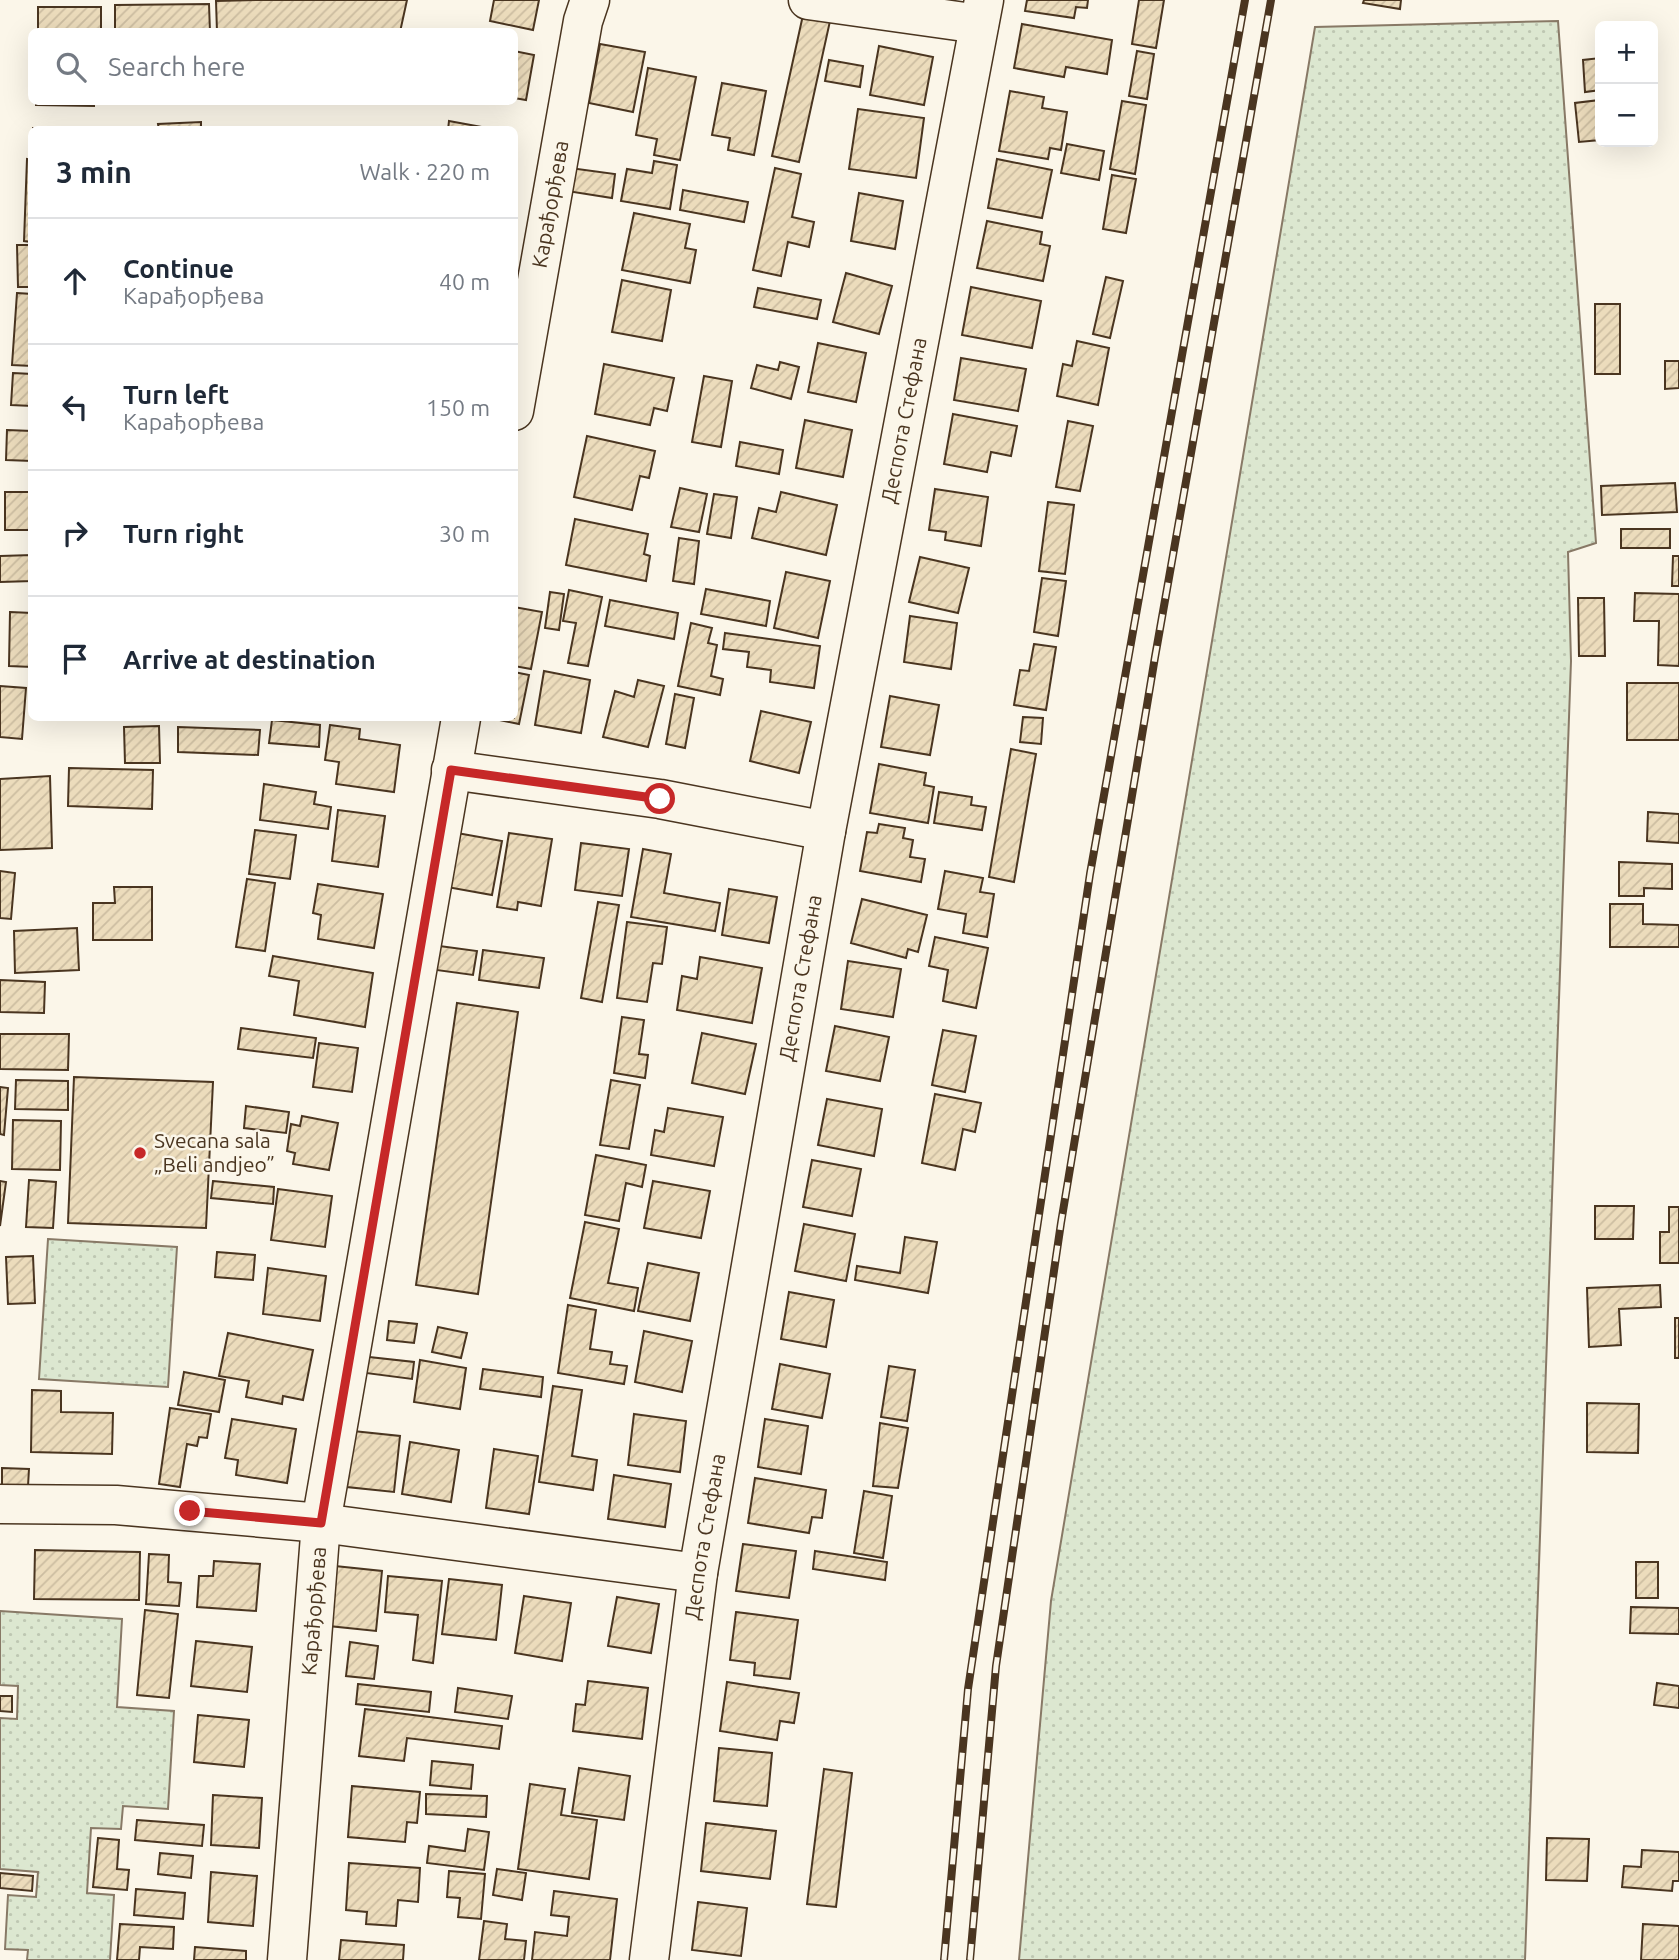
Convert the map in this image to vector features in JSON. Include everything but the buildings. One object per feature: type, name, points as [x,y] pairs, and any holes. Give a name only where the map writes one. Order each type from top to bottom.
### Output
[{"type":"street","name":"Карађорђева","points":[[518,389],[581,35],[590,0]]},
{"type":"street","points":[[808,0],[981,12]]},
{"type":"street","name":"Деспота Стефана","points":[[649,1960],[698,1573],[826,831],[981,12]]},
{"type":"street","name":"Карађорђева","points":[[288,1960],[321,1523],[460,721]]},
{"type":"street","points":[[451,770],[660,799],[826,831]]},
{"type":"street","points":[[0,1504],[116,1504],[321,1523],[698,1573]]},
{"type":"green space","points":[[1558,21],[1596,543],[1568,552],[1571,661],[1525,1960],[1019,1960],[1051,1601],[1315,27]]},
{"type":"green space","points":[[48,1239],[177,1247],[168,1387],[39,1379]]},
{"type":"green space","points":[[0,1611],[122,1619],[117,1707],[174,1711],[168,1809],[123,1806],[121,1829],[91,1828],[87,1893],[114,1895],[110,1960],[27,1960],[28,1950],[5,1949],[8,1895],[36,1897],[38,1872],[0,1869],[0,1718],[17,1719],[18,1686],[0,1685]]},
{"type":"railway","points":[[944,1960],[968,1689],[1090,874],[1245,0]]},
{"type":"railway","points":[[970,1960],[996,1666],[1061,1223],[1155,657],[1271,0]]},
{"type":"place","name":"Svecana sala „Beli andjeo”","points":[[140,1153]]},
{"type":"route","points":[[190,1511],[321,1523],[451,770],[660,799]]}]
